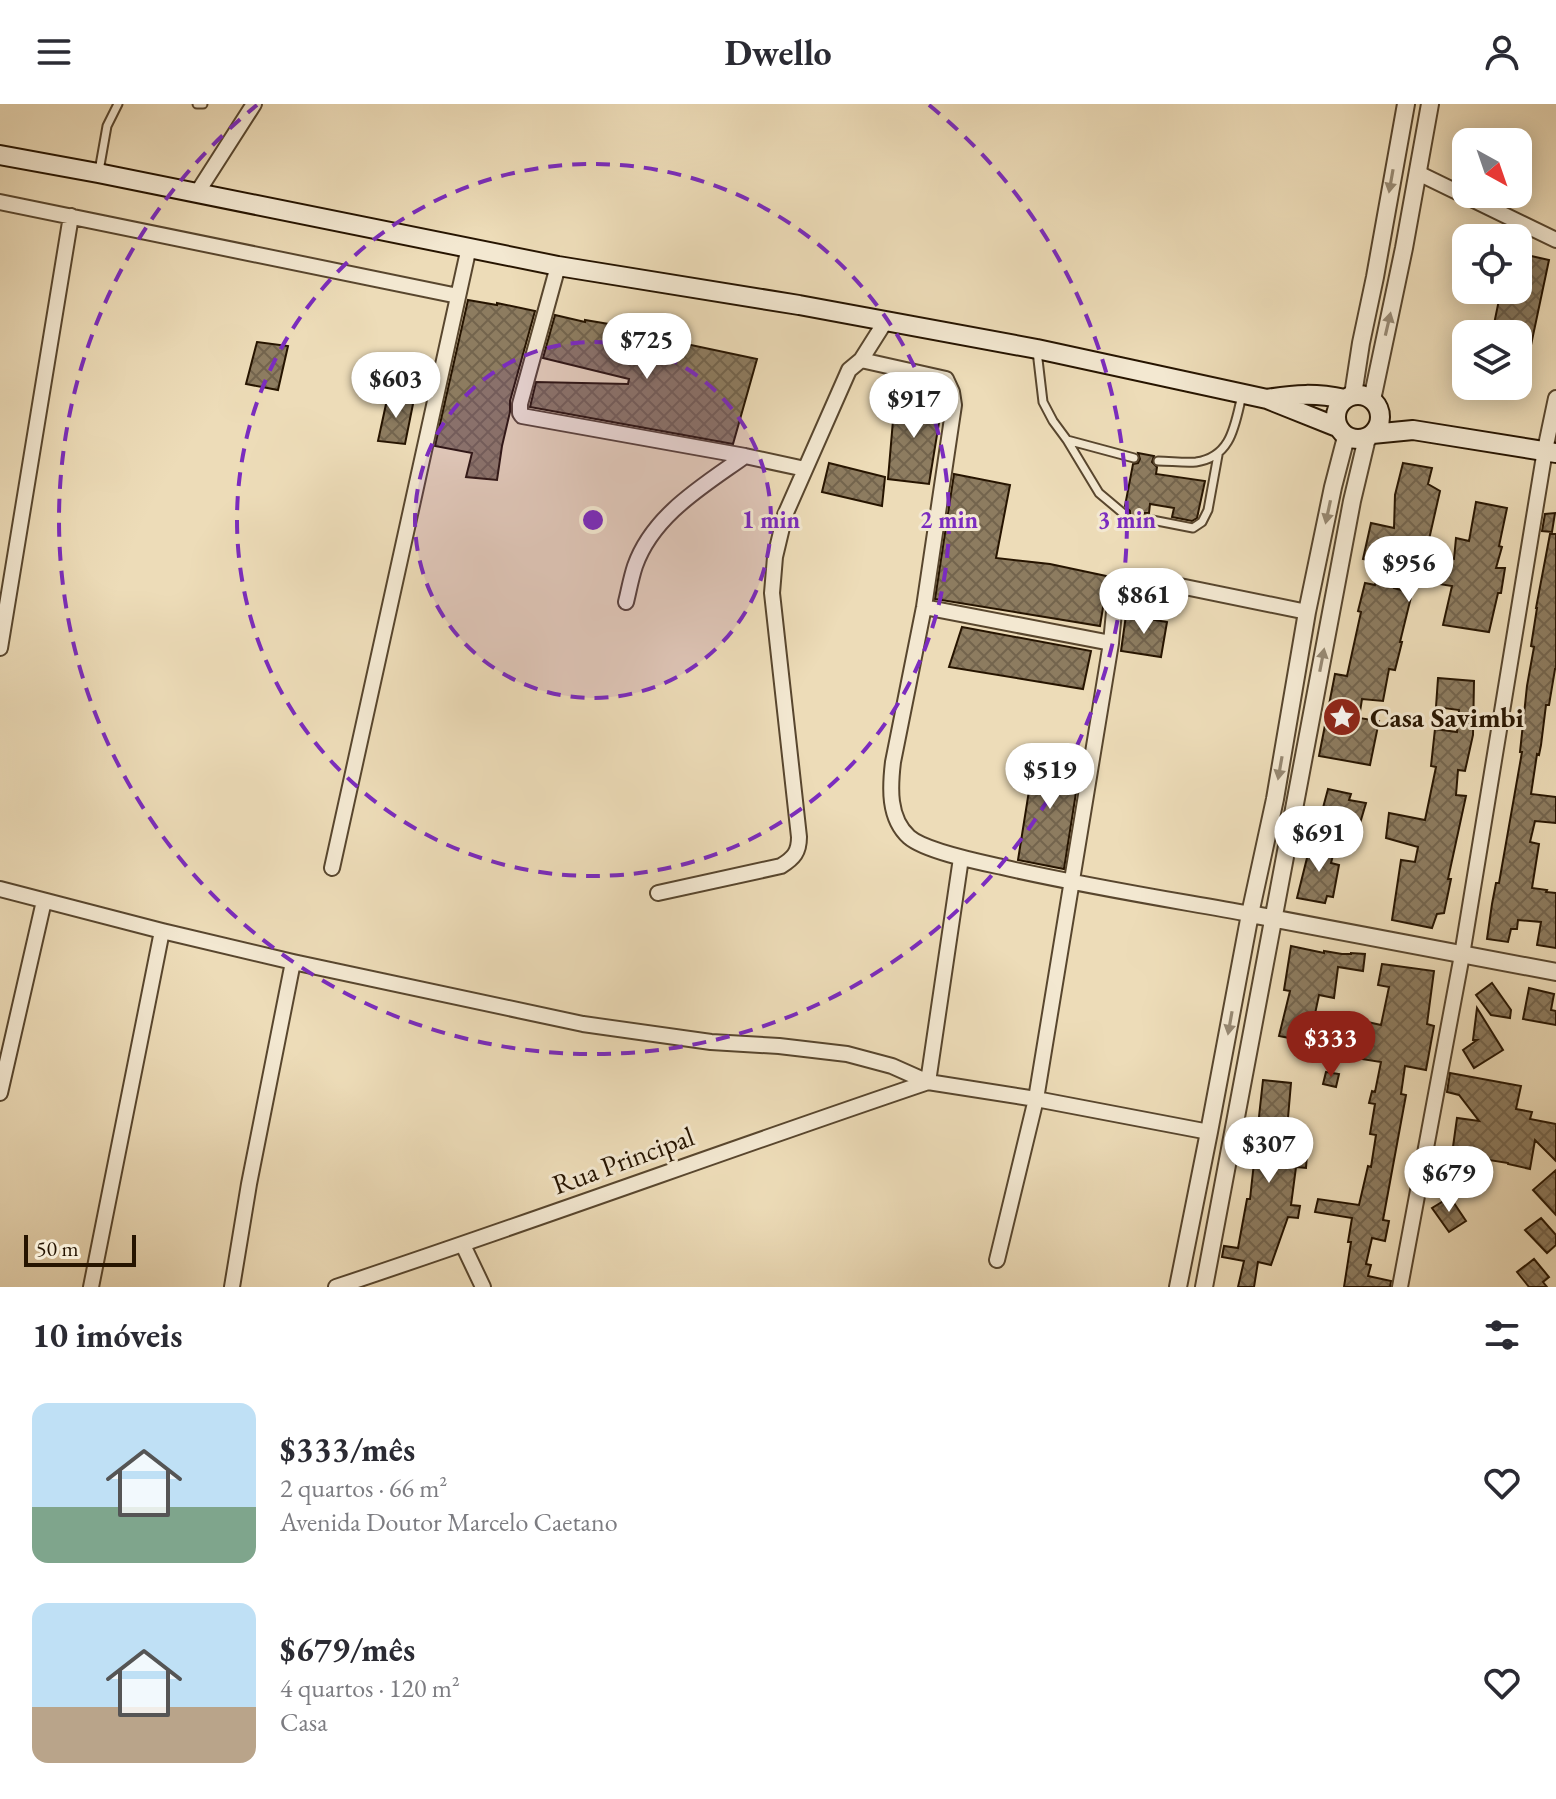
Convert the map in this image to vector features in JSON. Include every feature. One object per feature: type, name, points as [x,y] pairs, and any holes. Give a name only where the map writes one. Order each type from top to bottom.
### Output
[{"type":"main road","points":[[0,155],[558,266],[799,305],[1037,349],[1267,399],[1354,440],[1413,430],[1551,451]]},
{"type":"main road","points":[[1267,399],[1295,394],[1360,395],[1413,430]]},
{"type":"main road","points":[[1342,432],[1335,419],[1336,411],[1339,404],[1349,397]]},
{"type":"main road","points":[[1370,436],[1380,420],[1374,402]]},
{"type":"street","points":[[197,193],[254,104]]},
{"type":"street","points":[[1349,397],[1406,104]]},
{"type":"street","points":[[1374,402],[1430,104]]},
{"type":"street","points":[[1418,173],[1556,240]]},
{"type":"street","points":[[0,202],[458,296]]},
{"type":"street","points":[[0,648],[71,216]]},
{"type":"street","points":[[332,868],[469,247]]},
{"type":"street","points":[[558,266],[520,404],[522,416],[805,469]]},
{"type":"street","points":[[658,893],[781,866],[799,850],[772,593],[775,557],[785,515],[849,370],[861,360],[885,322]]},
{"type":"street","points":[[861,360],[946,379],[954,405],[924,607],[890,783],[891,802],[900,826],[910,838],[961,858],[1070,883],[1556,972]]},
{"type":"street","points":[[1400,1287],[1551,451],[1556,398]]},
{"type":"street","points":[[1178,1287],[1275,799],[1342,432]]},
{"type":"street","points":[[1204,1287],[1349,517],[1370,436]]},
{"type":"street","points":[[626,602],[635,565],[649,538],[680,503],[745,456]]},
{"type":"street","points":[[997,1260],[1036,1099],[1111,643],[1116,591],[1124,579],[1136,577],[1307,612]]},
{"type":"street","points":[[924,607],[1111,643]]},
{"type":"street","points":[[928,1082],[961,858]]},
{"type":"street","points":[[0,889],[293,962],[583,1024],[711,1042],[847,1054],[892,1066],[928,1082],[1209,1132]]},
{"type":"street","points":[[0,1093],[44,901]]},
{"type":"street","points":[[91,1287],[162,931]]},
{"type":"street","points":[[232,1287],[293,962]]},
{"type":"street","name":"Rua Principal","points":[[336,1287],[928,1082]]},
{"type":"street","points":[[463,1245],[483,1287]]},
{"type":"lane","points":[[98,173],[107,126],[118,104]]},
{"type":"lane","points":[[1037,349],[1043,402],[1053,421],[1099,493],[1124,514]]},
{"type":"lane","points":[[1147,519],[1193,528],[1202,522],[1208,510],[1218,455],[1233,433],[1242,393]]},
{"type":"lane","points":[[1067,440],[1134,458]]},
{"type":"lane","points":[[1158,461],[1197,462],[1218,455]]},
{"type":"building","points":[[1532,256],[1549,260],[1532,340],[1532,320],[1495,320],[1498,304],[1532,304]]},
{"type":"building","points":[[468,300],[535,311],[510,401],[497,480],[466,477],[472,453],[435,446]]},
{"type":"building","points":[[555,315],[621,326],[620,330],[757,359],[733,444],[530,407],[536,382],[628,384],[629,379],[543,358]]},
{"type":"building","points":[[257,342],[288,346],[278,390],[246,384]]},
{"type":"building","points":[[388,395],[414,399],[405,444],[378,441]]},
{"type":"building","points":[[895,397],[942,404],[929,484],[888,479]]},
{"type":"building","points":[[1138,453],[1154,456],[1152,462],[1157,467],[1156,474],[1205,481],[1197,518],[1192,521],[1172,517],[1174,508],[1150,504],[1149,513],[1141,517],[1142,523],[1126,520],[1130,511],[1125,506],[1133,464],[1140,459]]},
{"type":"building","points":[[829,463],[885,477],[882,506],[822,492]]},
{"type":"building","points":[[1403,463],[1432,468],[1428,484],[1440,491],[1425,557],[1454,559],[1456,538],[1469,541],[1476,502],[1507,508],[1496,568],[1505,568],[1501,593],[1498,593],[1489,632],[1443,625],[1452,586],[1439,584],[1440,574],[1399,566],[1394,588],[1412,593],[1395,670],[1389,669],[1383,701],[1362,699],[1359,718],[1379,721],[1370,765],[1319,756],[1335,674],[1347,676],[1365,583],[1375,585],[1381,563],[1363,559],[1371,523],[1394,528],[1395,495]]},
{"type":"building","points":[[954,474],[1010,485],[996,558],[1050,564],[1111,577],[1100,626],[935,599]]},
{"type":"building","points":[[1555,513],[1552,532],[1542,531],[1545,514]]},
{"type":"building","points":[[1550,534],[1556,534],[1556,669],[1549,705],[1546,705],[1531,794],[1556,797],[1556,823],[1535,821],[1530,842],[1539,844],[1532,888],[1556,893],[1556,948],[1537,945],[1541,922],[1518,920],[1517,929],[1511,929],[1508,942],[1487,939],[1522,752],[1527,686],[1534,647],[1531,646]]},
{"type":"building","points":[[1126,615],[1167,622],[1161,657],[1121,651]]},
{"type":"building","points":[[962,627],[1091,651],[1083,689],[949,667]]},
{"type":"building","points":[[1438,678],[1474,681],[1473,735],[1465,771],[1458,770],[1456,795],[1466,796],[1444,913],[1437,914],[1432,928],[1392,920],[1401,860],[1415,862],[1418,847],[1386,838],[1389,813],[1425,820],[1436,767],[1431,766],[1435,729],[1457,732],[1459,710],[1436,707]]},
{"type":"building","points":[[1035,753],[1081,761],[1064,869],[1018,860]]},
{"type":"building","points":[[1328,789],[1351,794],[1349,800],[1366,803],[1358,830],[1320,819]]},
{"type":"building","points":[[1311,842],[1335,847],[1331,863],[1339,865],[1333,897],[1327,896],[1325,903],[1297,898]]},
{"type":"building","points":[[1291,946],[1324,953],[1365,954],[1363,971],[1338,967],[1334,998],[1319,995],[1309,1042],[1279,1036],[1290,991],[1284,990]]},
{"type":"building","points":[[1382,964],[1434,971],[1427,1024],[1434,1026],[1426,1070],[1405,1066],[1401,1094],[1406,1095],[1383,1220],[1389,1221],[1385,1241],[1372,1238],[1366,1264],[1371,1265],[1368,1276],[1391,1281],[1390,1287],[1344,1287],[1352,1218],[1315,1212],[1318,1199],[1359,1205],[1368,1166],[1371,1167],[1376,1135],[1370,1134],[1375,1104],[1369,1103],[1372,1091],[1375,1092],[1381,1062],[1349,1057],[1354,1019],[1381,1025],[1389,987],[1378,985]]},
{"type":"building","points":[[1492,983],[1511,1010],[1510,1018],[1491,1015],[1476,995]]},
{"type":"building","points":[[1529,988],[1554,994],[1551,1010],[1556,1011],[1556,1025],[1523,1019]]},
{"type":"building","points":[[1477,1008],[1503,1050],[1474,1068],[1463,1050],[1477,1040],[1473,1040]]},
{"type":"building","points":[[1326,1072],[1339,1074],[1336,1087],[1323,1084]]},
{"type":"building","points":[[1450,1073],[1521,1086],[1516,1109],[1532,1112],[1530,1119],[1556,1124],[1556,1161],[1535,1140],[1530,1169],[1452,1154],[1457,1118],[1479,1121],[1459,1095],[1447,1092]]},
{"type":"building","points":[[1263,1080],[1291,1083],[1286,1141],[1302,1143],[1301,1154],[1307,1154],[1306,1168],[1296,1167],[1291,1205],[1300,1206],[1298,1218],[1288,1217],[1271,1265],[1258,1262],[1254,1287],[1238,1287],[1244,1261],[1222,1257],[1224,1246],[1238,1248],[1247,1199],[1250,1199]]},
{"type":"building","points":[[1461,1163],[1474,1181],[1458,1191],[1445,1173]]},
{"type":"building","points":[[1556,1170],[1556,1215],[1533,1190]]},
{"type":"building","points":[[1450,1197],[1466,1221],[1449,1232],[1432,1208]]},
{"type":"building","points":[[1541,1218],[1556,1235],[1556,1245],[1547,1253],[1525,1230]]},
{"type":"building","points":[[1534,1259],[1549,1277],[1543,1282],[1547,1287],[1529,1287],[1517,1272]]},
{"type":"place","name":"Casa Savimbi","points":[[1342,717]]}]
